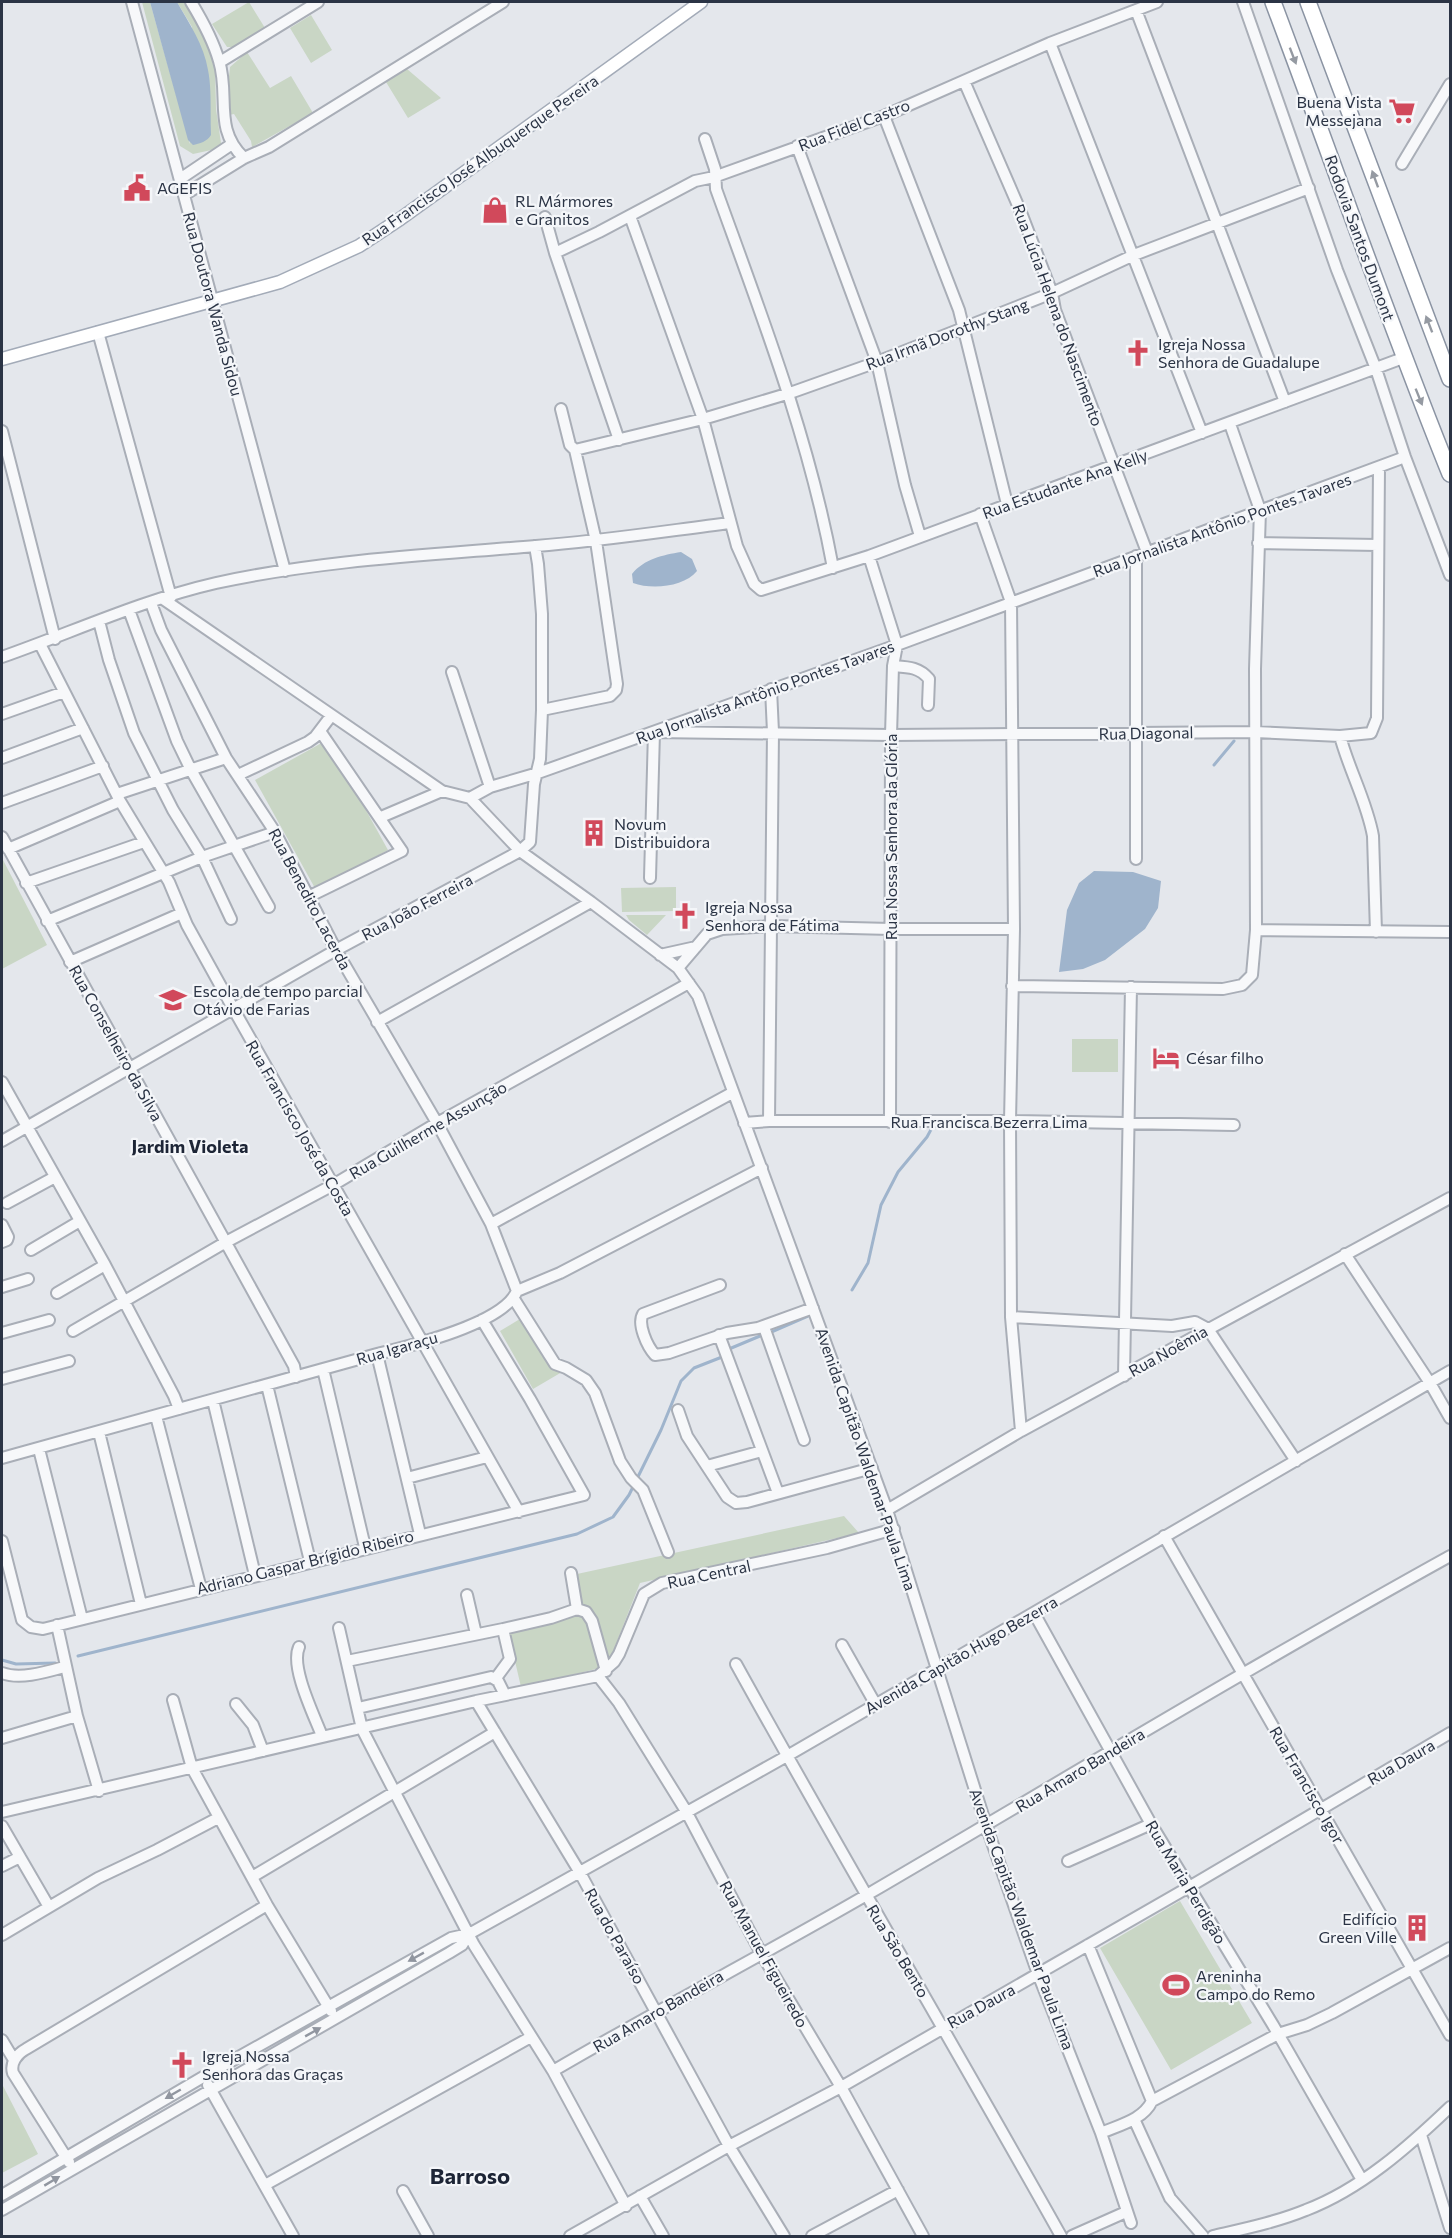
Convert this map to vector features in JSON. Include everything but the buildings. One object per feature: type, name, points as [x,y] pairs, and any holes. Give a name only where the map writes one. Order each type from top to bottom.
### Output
[{"type":"highway","name":"Rodovia Santos Dumont","points":[[1273,2],[1403,358],[1450,474]]},
{"type":"highway","name":"Rodovia Santos Dumont","points":[[1308,2],[1445,352],[1450,379]]},
{"type":"main road","name":"Rua Francisco José Albuquerque Pereira","points":[[2,359],[280,282],[359,246],[400,219],[701,2]]},
{"type":"street","name":"Rua Doutora Wanda Sidou","points":[[132,2],[285,571]]},
{"type":"street","points":[[191,2],[220,62],[225,128],[232,144],[244,158]]},
{"type":"street","points":[[220,62],[318,2]]},
{"type":"street","points":[[184,195],[244,158],[269,147],[502,2]]},
{"type":"street","name":"Rua Fidel Castro","points":[[555,253],[695,181],[714,177],[884,116],[1050,43],[1157,2]]},
{"type":"street","points":[[1243,2],[1337,270],[1376,369],[1405,457],[1450,575]]},
{"type":"street","points":[[1136,10],[1285,402]]},
{"type":"street","points":[[1050,43],[1202,433]]},
{"type":"street","name":"Rua Lúcia Helena do Nascimento","points":[[964,81],[1020,210],[1052,293],[1055,310],[1147,552]]},
{"type":"street","points":[[1402,164],[1450,84]]},
{"type":"street","points":[[884,116],[959,310],[1007,504]]},
{"type":"street","points":[[705,139],[715,169],[716,189],[790,393],[825,523],[833,568]]},
{"type":"street","points":[[180,179],[232,144]]},
{"type":"street","points":[[797,146],[877,362],[905,485],[920,536]]},
{"type":"street","name":"Rua Irmã Dorothy Stang","points":[[575,450],[703,419],[790,393],[877,362],[1052,293],[1134,255],[1309,188]]},
{"type":"street","points":[[2,657],[129,610],[213,584],[285,571],[434,553],[596,541],[730,523],[703,419],[630,216]]},
{"type":"street","points":[[545,217],[555,253],[619,440]]},
{"type":"street","points":[[98,332],[167,598],[331,716],[442,791],[470,798]]},
{"type":"street","name":"Rua Estudante Ana Kelly","points":[[730,523],[737,546],[754,584],[757,589],[765,590],[869,556],[1403,358]]},
{"type":"street","points":[[542,710],[610,696],[616,690],[617,684],[596,541],[575,450],[570,445],[561,409]]},
{"type":"street","points":[[1012,986],[1200,990],[1234,988],[1247,981],[1253,968],[1256,930],[1255,732],[1260,510],[1230,424]]},
{"type":"street","points":[[2,431],[55,639]]},
{"type":"street","name":"Rua Jornalista Antônio Pontes Tavares","points":[[470,798],[490,787],[538,773],[897,645],[1405,457]]},
{"type":"street","name":"Rua Diagonal","points":[[654,732],[891,735],[1255,732],[1340,736],[1371,733],[1376,723],[1379,468]]},
{"type":"street","points":[[980,514],[1011,602],[1014,929],[1010,1120],[1011,1317],[1021,1431]]},
{"type":"street","points":[[1258,543],[1378,545]]},
{"type":"street","points":[[520,851],[530,842],[542,710],[542,614],[535,546]]},
{"type":"street","name":"Rua Nossa Senhora da Glória","points":[[869,556],[897,645],[893,666],[891,735],[890,1122]]},
{"type":"street","points":[[1136,556],[1136,859]]},
{"type":"street","name":"Rua Benedito Lacerda","points":[[151,603],[161,630],[226,758],[275,832],[336,950],[437,1123],[491,1224],[515,1295],[555,1364],[586,1380],[601,1407],[620,1461],[643,1490],[668,1552]]},
{"type":"street","points":[[129,610],[166,715],[191,770],[269,907]]},
{"type":"street","points":[[99,621],[109,660],[134,733],[157,780],[202,857],[231,919]]},
{"type":"street","name":"Rua Francisco José da Costa","points":[[40,644],[119,797],[179,902],[187,925],[519,1512]]},
{"type":"street","points":[[893,666],[922,671],[929,679],[928,705]]},
{"type":"street","points":[[452,672],[490,787]]},
{"type":"street","points":[[769,1121],[774,732],[771,689]]},
{"type":"street","points":[[2,714],[64,692]]},
{"type":"street","points":[[238,775],[308,742],[331,716]]},
{"type":"street","points":[[2,758],[83,728]]},
{"type":"street","points":[[308,897],[402,851],[381,817],[320,731]]},
{"type":"street","points":[[650,878],[654,732]]},
{"type":"street","points":[[1340,736],[1371,822],[1376,932]]},
{"type":"street","points":[[8,849],[157,780],[226,758]]},
{"type":"street","points":[[2,803],[103,766]]},
{"type":"street","points":[[381,817],[442,791]]},
{"type":"street","name":"Avenida Capitão Waldemar Paula Lima","points":[[470,798],[520,851],[678,968],[698,996],[894,1528],[986,1825],[1038,1974],[1101,2133],[1131,2223]]},
{"type":"street","points":[[47,921],[202,857],[275,832]]},
{"type":"street","name":"Rua Conselheiro da Silva","points":[[2,837],[294,1366],[296,1377]]},
{"type":"street","points":[[26,883],[144,842]]},
{"type":"street","name":"Rua João Ferreira","points":[[2,1140],[336,950],[520,851]]},
{"type":"street","points":[[377,1022],[591,902]]},
{"type":"street","points":[[70,962],[183,913]]},
{"type":"street","points":[[678,968],[711,932],[771,926],[1014,929]]},
{"type":"street","points":[[1256,930],[1450,932]]},
{"type":"street","points":[[660,955],[696,947]]},
{"type":"street","name":"Rua Guilherme Assunção","points":[[73,1331],[226,1242],[333,1185],[437,1123],[689,983]]},
{"type":"street","points":[[1124,1376],[1131,987]]},
{"type":"street","points":[[2,1082],[124,1300],[179,1409]]},
{"type":"street","points":[[491,1224],[732,1093]]},
{"type":"street","name":"Rua Francisca Bezerra Lima","points":[[744,1123],[1010,1120],[1234,1125]]},
{"type":"street","name":"Rua Igaraçu","points":[[2,1458],[423,1343],[482,1320],[515,1295],[762,1168]]},
{"type":"street","points":[[7,1203],[56,1177]]},
{"type":"street","name":"Rua Noêmia","points":[[887,1510],[1021,1431],[1450,1198]]},
{"type":"street","points":[[31,1250],[80,1221]]},
{"type":"street","points":[[2,1225],[8,1237],[2,1242]]},
{"type":"street","points":[[1345,1254],[1430,1383],[1450,1418]]},
{"type":"street","points":[[57,1293],[105,1265]]},
{"type":"street","points":[[2,1287],[28,1279]]},
{"type":"street","points":[[720,1285],[647,1311],[641,1317],[645,1335],[655,1355],[669,1353],[719,1335],[764,1327],[813,1308]]},
{"type":"street","points":[[1011,1317],[1172,1326],[1195,1322],[1208,1329],[1296,1461]]},
{"type":"street","points":[[2,1333],[49,1320]]},
{"type":"street","name":"Adriano Gaspar Brígido Ribeiro","points":[[2,1541],[20,1614],[27,1625],[42,1629],[365,1547],[584,1495],[482,1320]]},
{"type":"street","points":[[764,1327],[804,1440]]},
{"type":"street","points":[[719,1335],[778,1493]]},
{"type":"street","points":[[376,1354],[420,1534]]},
{"type":"street","points":[[2,1379],[69,1361]]},
{"type":"street","points":[[323,1369],[365,1547]]},
{"type":"street","name":"Avenida Capitão Hugo Bezerra","points":[[2,2195],[328,2006],[451,1938],[469,1934],[787,1756],[1450,1371]]},
{"type":"street","points":[[267,1385],[310,1561]]},
{"type":"street","points":[[213,1400],[255,1575]]},
{"type":"street","points":[[678,1410],[687,1436],[727,1497],[733,1502],[747,1502],[872,1468]]},
{"type":"street","points":[[156,1416],[201,1588]]},
{"type":"street","points":[[99,1432],[141,1604]]},
{"type":"street","points":[[39,1449],[82,1619]]},
{"type":"street","points":[[707,1466],[762,1451]]},
{"type":"street","points":[[407,1478],[487,1457]]},
{"type":"street","name":"Rua Central","points":[[602,1673],[619,1654],[640,1601],[650,1589],[662,1583],[827,1548],[894,1528]]},
{"type":"street","name":"Rua Francisco Igor","points":[[1164,1536],[1450,2035]]},
{"type":"street","name":"Rua Amaro Bandeira","points":[[553,2071],[656,2011],[866,1895],[1110,1751],[1450,1556]]},
{"type":"street","points":[[571,1573],[577,1609]]},
{"type":"street","points":[[467,1595],[476,1634]]},
{"type":"street","points":[[2,1812],[99,1791],[322,1736],[363,1729],[602,1673],[592,1621],[586,1612],[577,1609],[551,1618],[504,1629],[347,1661]]},
{"type":"street","name":"Rua Maria Perdigão","points":[[1034,1613],[1151,1824],[1278,2034],[1362,2180]]},
{"type":"street","points":[[57,1625],[76,1716],[99,1791]]},
{"type":"street","points":[[339,1628],[363,1729],[454,1909],[553,2071],[626,2206]]},
{"type":"street","points":[[358,1708],[481,1679],[496,1678],[510,1659],[504,1629]]},
{"type":"street","points":[[842,1645],[876,1705]]},
{"type":"street","points":[[299,1647],[296,1658],[298,1670],[322,1736]]},
{"type":"street","name":"Rua São Bento","points":[[736,1664],[1061,2236]]},
{"type":"street","points":[[2,1673],[8,1676],[25,1675],[64,1667]]},
{"type":"street","name":"Rua Manuel Figueiredo","points":[[602,1673],[687,1811],[761,1953],[841,2086],[923,2236]]},
{"type":"street","points":[[496,1678],[505,1695]]},
{"type":"street","points":[[173,1700],[192,1768],[267,1905],[335,2020]]},
{"type":"street","name":"Rua do Paraíso","points":[[476,1701],[579,1871],[729,2146],[784,2236]]},
{"type":"street","points":[[236,1704],[253,1725],[263,1751]]},
{"type":"street","points":[[2,1738],[76,1716]]},
{"type":"street","points":[[252,1877],[495,1732]]},
{"type":"street","name":"Rua Daura","points":[[570,2236],[1038,1974],[1450,1733]]},
{"type":"street","points":[[2,1935],[98,1878],[218,1818]]},
{"type":"street","points":[[1068,1861],[1151,1824]]},
{"type":"street","points":[[2,1826],[49,1907]]},
{"type":"street","points":[[2,1866],[20,1857]]},
{"type":"street","points":[[73,2168],[13,2073],[14,2060],[26,2049],[267,1905]]},
{"type":"street","name":"Avenida Capitão Hugo Bezerra","points":[[2,2210],[449,1953],[462,1945],[469,1934]]},
{"type":"street","points":[[1088,1945],[1152,2101]]},
{"type":"street","points":[[1101,2133],[1134,2119],[1148,2109],[1152,2101],[1278,2034],[1307,2025],[1450,1948]]},
{"type":"street","points":[[265,2185],[531,2037]]},
{"type":"street","points":[[2,2040],[14,2060]]},
{"type":"street","points":[[203,2077],[293,2236]]},
{"type":"street","points":[[1213,2236],[1305,2211],[1362,2180],[1421,2134],[1450,2107]]},
{"type":"street","points":[[1134,2119],[1170,2198],[1200,2233]]},
{"type":"street","points":[[1421,2134],[1450,2228]]},
{"type":"street","points":[[812,2236],[898,2190]]},
{"type":"street","points":[[403,2191],[428,2236]]},
{"type":"street","points":[[640,2196],[663,2236]]},
{"type":"street","points":[[1072,2236],[1126,2212]]},
{"type":"green space","points":[[142,2],[150,2],[190,144],[192,27],[177,2],[184,2],[201,30],[215,65],[216,109],[221,143],[219,150],[193,154],[180,146]]},
{"type":"green space","points":[[249,2],[265,28],[233,47],[227,47],[212,24]]},
{"type":"green space","points":[[311,15],[332,50],[311,63],[290,28]]},
{"type":"green space","points":[[247,52],[270,88],[291,76],[313,113],[252,147],[251,141],[234,114],[229,115],[227,96],[230,67]]},
{"type":"green space","points":[[407,69],[441,98],[408,118],[386,82]]},
{"type":"green space","points":[[327,740],[388,850],[316,890],[255,780]]},
{"type":"green space","points":[[2,858],[47,945],[2,969]]},
{"type":"green space","points":[[676,887],[676,911],[622,912],[621,888]]},
{"type":"green space","points":[[626,915],[666,915],[647,935]]},
{"type":"green space","points":[[1072,1039],[1118,1039],[1118,1072],[1072,1072]]},
{"type":"green space","points":[[528,1314],[562,1372],[533,1389],[500,1331]]},
{"type":"green space","points":[[844,1516],[859,1533],[640,1583],[610,1659],[596,1669],[521,1687],[508,1631],[582,1613],[577,1574]]},
{"type":"green space","name":"Areninha Campo do Remo","points":[[1180,1901],[1252,2023],[1171,2070],[1100,1948]]},
{"type":"green space","points":[[2,2084],[38,2154],[2,2173]]},
{"type":"water","points":[[150,2],[177,2],[196,34],[203,52],[210,86],[211,135],[201,143],[193,145],[188,140]]},
{"type":"water","points":[[681,552],[692,559],[697,571],[684,581],[667,586],[633,583],[632,574],[648,561]]},
{"type":"water","points":[[1094,871],[1133,872],[1161,881],[1158,908],[1145,929],[1105,960],[1083,969],[1059,972],[1067,910],[1079,883]]},
{"type":"waterway","points":[[1214,765],[1234,741]]},
{"type":"waterway","points":[[852,1290],[868,1263],[881,1205],[898,1172],[927,1137],[934,1124]]},
{"type":"waterway","points":[[769,1333],[808,1316]]},
{"type":"waterway","points":[[729,1349],[760,1336]]},
{"type":"waterway","points":[[78,1656],[577,1534],[613,1517],[629,1495],[661,1430],[681,1381],[694,1368],[722,1357]]},
{"type":"waterway","points":[[2,1660],[16,1664],[55,1663]]},
{"type":"place","name":"Buena Vista Messejana","points":[[1402,111]]},
{"type":"place","name":"AGEFIS","points":[[137,188]]},
{"type":"place","name":"RL Mármores e Granitos","points":[[495,210]]},
{"type":"place","name":"Igreja Nossa Senhora de Guadalupe","points":[[1138,353]]},
{"type":"place","name":"Novum Distribuidora","points":[[594,833]]},
{"type":"place","name":"Igreja Nossa Senhora de Fátima","points":[[685,916]]},
{"type":"place","name":"Escola de tempo parcial Otávio de Farias","points":[[173,1000]]},
{"type":"place","name":"César filho","points":[[1166,1058]]},
{"type":"place","name":"Edifício Green Ville","points":[[1417,1928]]},
{"type":"place","name":"Areninha Campo do Remo","points":[[1176,1985]]},
{"type":"place","name":"Igreja Nossa Senhora das Graças","points":[[182,2065]]},
{"type":"district","name":"Jardim Violeta","points":[[190,1147]]},
{"type":"district","name":"Barroso","points":[[470,2176]]}]
